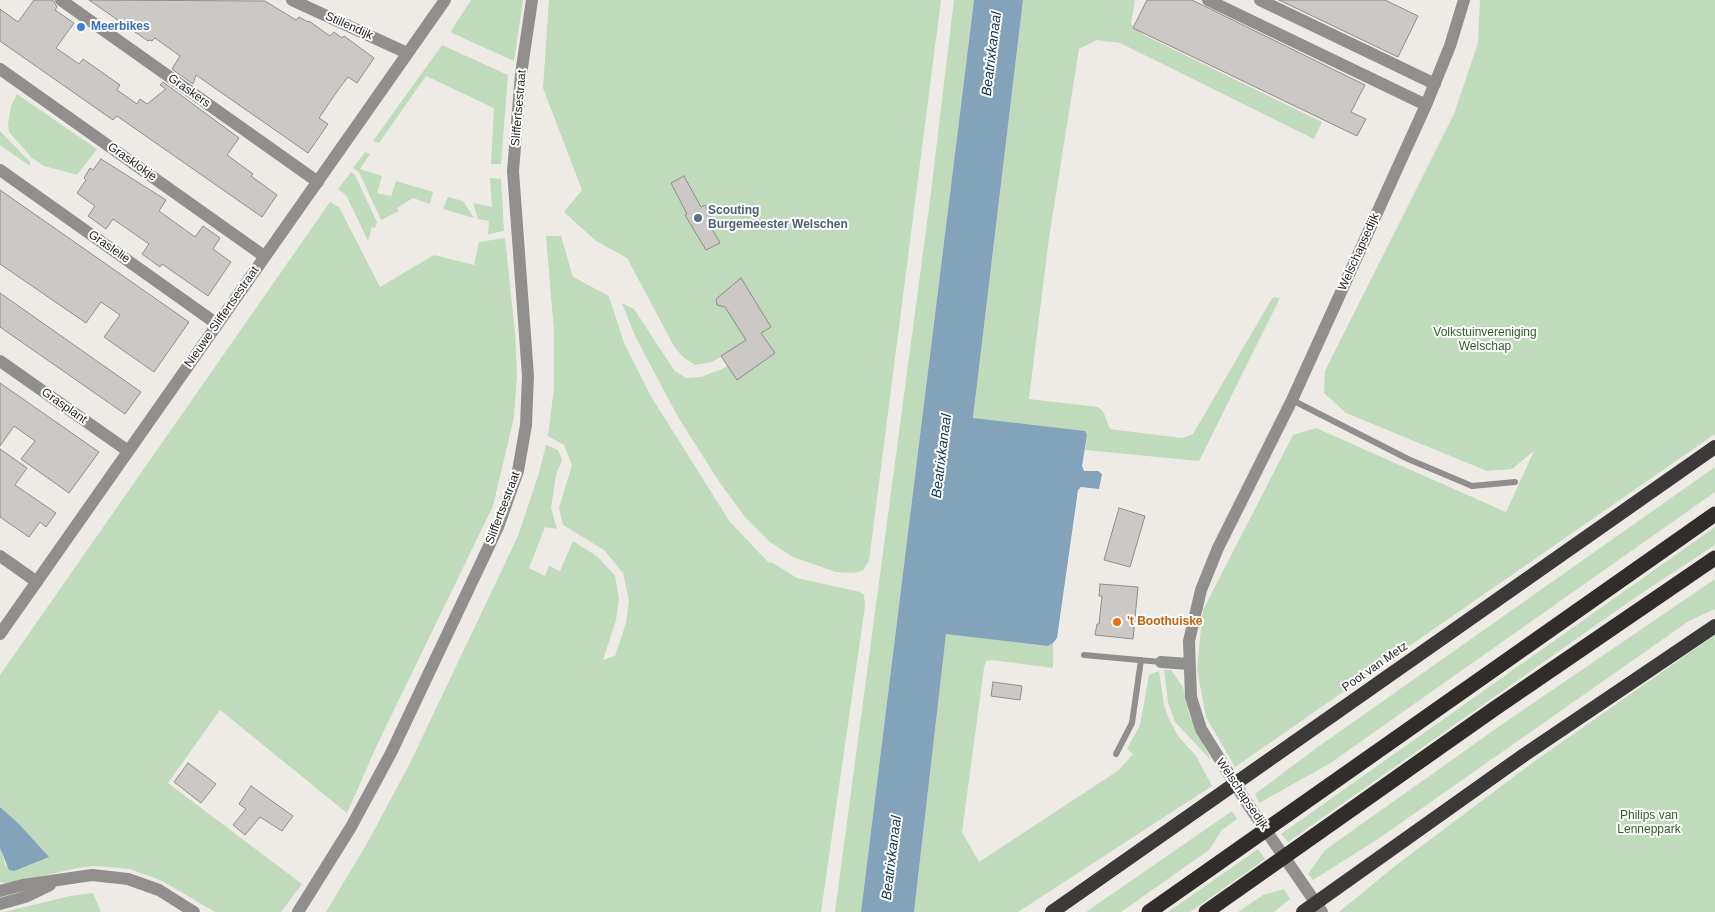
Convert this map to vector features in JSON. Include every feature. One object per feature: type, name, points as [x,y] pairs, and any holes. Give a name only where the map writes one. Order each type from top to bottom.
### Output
[{"type":"highway","name":"Poot van Metz","points":[[1052,912],[1220,792],[1715,446]]},
{"type":"highway","points":[[1149,912],[1715,514]]},
{"type":"highway","points":[[1206,912],[1486,714],[1715,558]]},
{"type":"highway","points":[[1303,912],[1524,755],[1715,626]]},
{"type":"street","name":"Graskers","points":[[60,0],[318,182]]},
{"type":"street","name":"Stillendijk","points":[[292,0],[407,52]]},
{"type":"street","name":"Nieuwe Sliffertsestraat","points":[[0,634],[445,0]]},
{"type":"street","name":"Sliffertsestraat","points":[[298,912],[351,828],[390,753],[498,527],[518,471],[526,426],[528,376],[513,170],[521,74],[532,0]]},
{"type":"street","points":[[1208,0],[1426,105]]},
{"type":"street","points":[[1260,0],[1435,84]]},
{"type":"street","name":"Welschapsedijk","points":[[1322,912],[1242,796],[1201,729],[1191,697],[1189,641],[1194,615],[1218,548],[1292,400],[1426,105],[1450,46],[1464,0]]},
{"type":"street","name":"Grasklokje","points":[[0,69],[264,256]]},
{"type":"street","name":"Graslelie","points":[[0,170],[218,324]]},
{"type":"street","name":"Grasplant","points":[[0,361],[128,451]]},
{"type":"street","points":[[0,556],[37,582]]},
{"type":"street","points":[[1160,662],[1189,664]]},
{"type":"street","points":[[0,890],[92,875],[128,879],[159,890],[194,912]]},
{"type":"street","points":[[0,904],[25,897],[56,881]]},
{"type":"lane","points":[[1292,400],[1408,459],[1472,486],[1515,482]]},
{"type":"lane","points":[[1084,655],[1160,662]]},
{"type":"lane","points":[[1116,754],[1132,722],[1141,660]]},
{"type":"green space","points":[[471,0],[523,0],[514,61],[452,33],[451,31]]},
{"type":"green space","points":[[549,0],[941,0],[869,561],[863,570],[854,573],[836,572],[793,557],[770,542],[745,517],[720,483],[678,417],[635,336],[622,303],[634,309],[674,370],[686,378],[701,377],[722,369],[755,350],[748,341],[712,362],[695,365],[684,358],[675,348],[627,258],[596,241],[564,212],[582,190],[543,88]]},
{"type":"green space","points":[[954,0],[974,0],[861,912],[835,912],[930,200]]},
{"type":"green space","points":[[1023,0],[1135,0],[1131,24],[1144,35],[1322,122],[1314,139],[1120,43],[1097,40],[1079,49],[1049,238],[1029,399],[1098,407],[1103,411],[1110,429],[1182,438],[1193,434],[1271,300],[1274,297],[1280,298],[1199,461],[1085,450],[1087,435],[973,419]]},
{"type":"green space","name":"Volkstuinvereniging Welschap","points":[[1480,0],[1715,0],[1715,434],[1235,767],[1206,717],[1197,669],[1203,610],[1293,435],[1316,428],[1506,512],[1534,451],[1512,469],[1487,471],[1346,413],[1324,393],[1325,371],[1454,114],[1478,43]]},
{"type":"green space","points":[[442,45],[508,75],[501,164],[491,164],[494,108],[426,76],[379,143],[373,141]]},
{"type":"green space","points":[[17,94],[97,149],[77,175],[44,166],[32,158],[9,132],[8,123],[11,106]]},
{"type":"green space","points":[[0,131],[30,162],[30,166],[0,145]]},
{"type":"green space","points":[[365,152],[370,154],[360,169],[382,176],[377,193],[391,196],[396,181],[433,192],[430,204],[413,198],[397,208],[399,211],[381,220],[359,172],[353,168]]},
{"type":"green space","points":[[351,172],[355,175],[377,222],[375,228],[372,227],[368,241],[346,195],[338,189]]},
{"type":"green space","points":[[490,178],[501,179],[504,231],[488,234],[489,221],[478,219],[473,203],[492,207]]},
{"type":"green space","points":[[448,197],[463,201],[474,218],[443,209]]},
{"type":"green space","points":[[330,202],[339,207],[380,287],[434,255],[474,265],[479,242],[505,238],[515,332],[517,376],[514,417],[493,506],[377,745],[347,813],[220,710],[168,783],[302,884],[281,912],[215,912],[162,881],[130,869],[94,866],[7,884],[0,882],[0,848],[6,866],[48,857],[19,824],[0,807],[0,675]]},
{"type":"green space","points":[[546,236],[561,236],[573,277],[609,296],[624,343],[652,398],[730,522],[768,562],[773,563],[797,578],[860,592],[864,595],[865,606],[821,912],[326,912],[369,840],[410,763],[518,536],[539,473],[546,445],[558,450],[562,460],[556,475],[551,508],[557,529],[545,527],[529,568],[545,576],[549,566],[560,571],[573,541],[598,557],[615,576],[619,599],[616,620],[603,660],[615,656],[626,623],[629,601],[623,573],[604,550],[563,525],[559,508],[572,465],[564,445],[548,436],[554,388],[554,332]]},
{"type":"green space","points":[[1715,467],[1715,492],[1329,764],[1259,803],[1255,794],[1315,749]]},
{"type":"green space","points":[[1715,527],[1715,545],[1636,597],[1288,842],[1281,834]]},
{"type":"green space","points":[[1715,579],[1715,609],[1689,621],[1378,839],[1313,880],[1308,874],[1325,850],[1504,723]]},
{"type":"green space","points":[[946,633],[1048,646],[1053,643],[1053,668],[992,660],[986,661],[962,832],[979,862],[1119,770],[1133,754],[1127,749],[1140,725],[1149,675],[1159,671],[1164,705],[1169,719],[1178,736],[1196,756],[1212,786],[1018,912],[914,912]]},
{"type":"green space","name":"Philips van Lenneppark","points":[[1715,635],[1715,912],[1339,912],[1395,866],[1532,763]]},
{"type":"green space","points":[[1164,670],[1171,670],[1183,687],[1189,714],[1211,760],[1175,722],[1168,702]]},
{"type":"green space","points":[[1232,811],[1237,819],[1222,830],[1209,850],[1121,912],[1086,912]]},
{"type":"green space","points":[[1258,849],[1265,859],[1190,912],[1168,912]]},
{"type":"green space","points":[[1284,889],[1290,899],[1274,912],[1238,912],[1263,895]]},
{"type":"green space","points":[[93,893],[101,912],[4,912],[70,896]]},
{"type":"water","name":"Beatrixkanaal","points":[[974,0],[1023,0],[973,418],[1085,431],[1087,435],[1082,466],[1084,471],[1098,471],[1102,474],[1099,489],[1081,487],[1078,490],[1057,638],[1053,643],[1048,646],[946,634],[914,912],[861,912]]},
{"type":"water","points":[[0,807],[19,824],[49,857],[14,871],[9,870],[0,848]]},
{"type":"building","points":[[34,0],[53,0],[57,7],[55,10],[74,23],[56,48],[79,64],[83,59],[120,85],[117,90],[137,104],[140,99],[147,104],[166,89],[160,85],[163,82],[239,138],[227,155],[277,195],[262,217],[117,116],[113,120],[0,41],[0,9],[18,22]]},
{"type":"building","points":[[89,0],[265,1],[296,20],[299,17],[309,21],[330,36],[334,32],[342,38],[344,36],[374,58],[357,83],[348,77],[338,90],[319,118],[328,124],[308,153],[196,75],[193,84],[172,69],[180,56],[155,38],[152,41],[148,41]]},
{"type":"building","points":[[1147,0],[1192,0],[1365,85],[1351,112],[1366,119],[1357,136],[1133,28]]},
{"type":"building","points":[[1279,0],[1385,0],[1418,16],[1398,57]]},
{"type":"building","points":[[101,159],[166,200],[159,211],[195,237],[203,226],[220,238],[213,249],[231,262],[208,296],[162,264],[160,267],[142,254],[149,244],[113,219],[106,229],[88,216],[95,206],[77,193],[86,180],[84,178],[90,168],[93,170]]},
{"type":"building","points":[[684,176],[701,207],[705,205],[711,217],[707,220],[720,243],[706,250],[685,215],[687,214],[671,183]]},
{"type":"building","points":[[0,190],[189,322],[154,372],[104,337],[120,315],[101,302],[86,323],[0,264]]},
{"type":"building","points":[[741,278],[771,327],[761,333],[775,353],[737,380],[721,356],[746,340],[725,307],[717,305],[716,299]]},
{"type":"building","points":[[0,293],[141,392],[125,414],[0,327]]},
{"type":"building","points":[[0,383],[99,452],[69,493],[21,459],[35,441],[14,426],[0,446]]},
{"type":"building","points":[[0,449],[27,468],[15,485],[56,513],[46,527],[40,522],[29,537],[0,517]]},
{"type":"building","points":[[1119,508],[1145,516],[1130,567],[1104,560]]},
{"type":"building","points":[[1100,584],[1138,587],[1133,639],[1095,635],[1097,624],[1099,624],[1102,596],[1099,596]]},
{"type":"building","points":[[993,682],[1022,686],[1020,700],[991,696]]},
{"type":"building","points":[[188,763],[216,784],[201,803],[174,782]]},
{"type":"building","points":[[251,786],[293,816],[282,831],[260,817],[245,835],[233,825],[246,809],[239,804]]},
{"type":"place","name":"Meerbikes","points":[[81,27]]},
{"type":"place","name":"Scouting Burgemeester Welschen","points":[[698,218]]},
{"type":"place","name":"'t Boothuiske","points":[[1117,622]]}]
